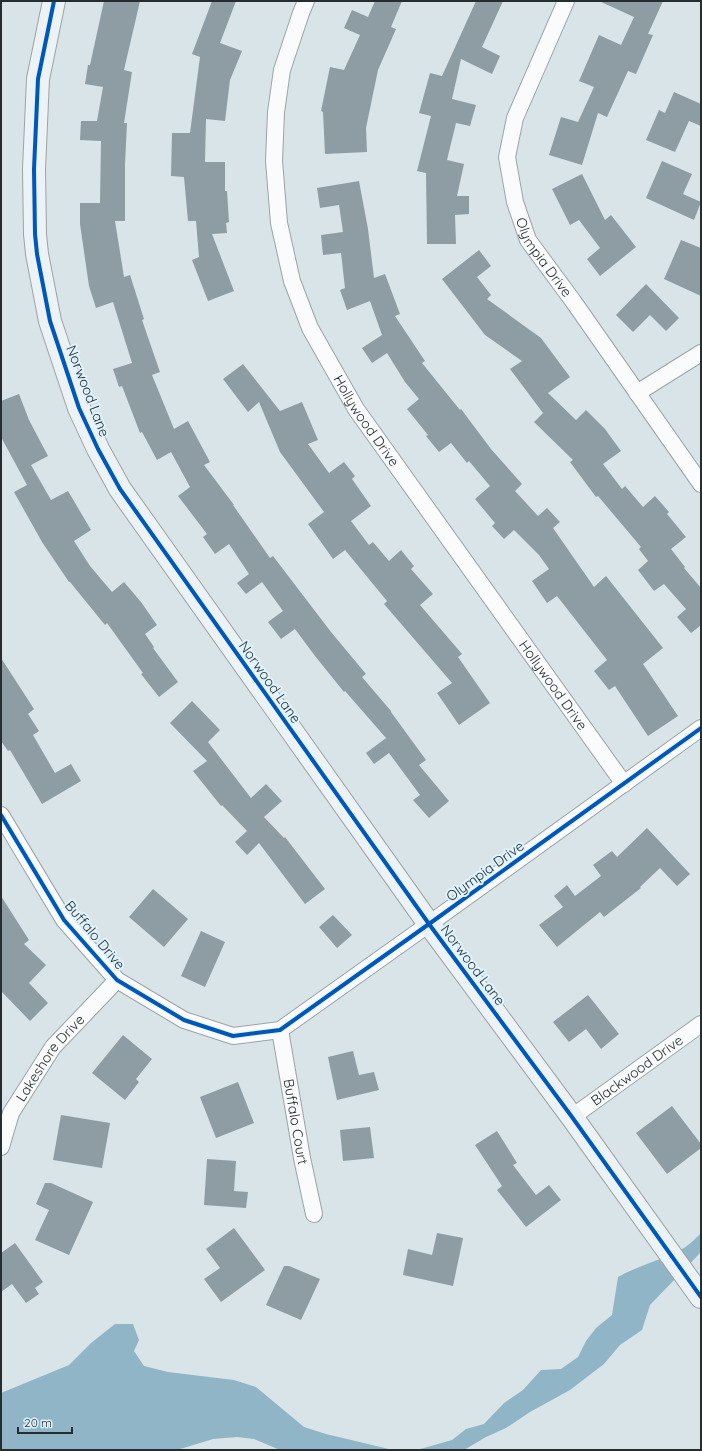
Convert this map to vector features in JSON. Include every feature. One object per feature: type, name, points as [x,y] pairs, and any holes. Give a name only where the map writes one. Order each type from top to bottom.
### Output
[{"type":"street","name":"Norwood Lane","points":[[54,1],[38,79],[34,169],[35,234],[37,254],[50,321],[79,408],[98,449],[120,489],[429,924],[572,1117],[699,1294]]},
{"type":"street","name":"Hollywood Drive","points":[[306,1],[300,13],[282,70],[276,112],[274,161],[279,223],[292,281],[308,321],[356,409],[624,784]]},
{"type":"street","name":"Olympia Drive","points":[[566,1],[514,118],[507,157],[515,202],[528,240],[573,301],[701,484]]},
{"type":"street","points":[[637,393],[701,353]]},
{"type":"street","name":"Olympia Drive","points":[[280,1030],[701,728]]},
{"type":"street","name":"Buffalo Drive","points":[[1,815],[64,920],[117,980],[184,1020],[233,1036],[280,1030]]},
{"type":"street","name":"Lakeshore Drive","points":[[1,1147],[11,1113],[54,1047],[117,980]]},
{"type":"street","name":"Blackwood Drive","points":[[572,1117],[701,1024]]},
{"type":"street","name":"Buffalo Court","points":[[280,1030],[302,1158],[314,1214]]},
{"type":"water","points":[[701,1233],[701,1252],[650,1305],[642,1330],[620,1345],[604,1364],[570,1390],[530,1412],[506,1428],[486,1437],[464,1450],[417,1450],[452,1440],[466,1429],[484,1424],[504,1403],[523,1390],[541,1370],[561,1369],[578,1357],[586,1341],[596,1328],[612,1315],[618,1277],[684,1248]]},
{"type":"water","points":[[115,1324],[133,1324],[139,1340],[134,1351],[144,1366],[168,1372],[234,1380],[256,1387],[304,1427],[326,1434],[393,1450],[280,1450],[254,1439],[237,1437],[213,1439],[177,1450],[1,1450],[1,1393],[69,1365],[91,1343]]},
{"type":"building","points":[[104,1],[140,1],[124,70],[132,72],[124,123],[127,123],[125,221],[115,221],[124,277],[130,275],[144,319],[142,320],[160,372],[152,375],[174,429],[188,421],[210,462],[204,465],[234,505],[270,558],[273,556],[331,632],[366,674],[362,677],[391,711],[426,760],[419,765],[449,801],[429,818],[413,800],[420,795],[389,753],[374,764],[366,753],[386,738],[345,691],[344,692],[295,629],[281,639],[268,622],[283,611],[262,582],[246,594],[237,583],[249,574],[229,544],[215,554],[203,537],[207,534],[178,496],[190,487],[171,452],[157,460],[142,432],[140,433],[122,386],[119,387],[113,369],[132,363],[113,302],[96,308],[89,286],[80,224],[80,203],[100,203],[101,141],[80,140],[81,121],[97,121],[103,87],[85,84],[88,65],[90,65]]},
{"type":"building","points":[[212,1],[236,1],[220,43],[242,51],[230,80],[225,121],[206,119],[205,162],[225,162],[225,191],[227,191],[229,222],[226,223],[227,233],[212,234],[234,291],[208,301],[192,260],[199,257],[196,221],[188,221],[184,177],[171,176],[172,133],[190,133],[200,57],[192,54]]},
{"type":"building","points":[[375,1],[402,1],[391,27],[396,29],[378,70],[366,128],[367,152],[325,154],[323,112],[321,111],[330,67],[344,70],[360,35],[344,28],[352,10],[368,17]]},
{"type":"building","points":[[476,1],[503,1],[482,47],[500,56],[492,74],[461,59],[452,99],[476,105],[470,126],[456,123],[447,160],[464,164],[457,196],[469,196],[469,214],[455,215],[456,244],[427,244],[426,173],[417,171],[431,116],[419,113],[430,73],[442,76]]},
{"type":"building","points":[[599,1],[663,1],[648,34],[653,35],[636,74],[628,71],[607,117],[598,113],[582,165],[549,155],[561,117],[578,122],[594,87],[579,81],[599,35],[621,45],[634,17]]},
{"type":"building","points":[[674,92],[701,104],[701,126],[689,121],[675,152],[646,140],[659,110],[665,113]]},
{"type":"building","points":[[662,161],[692,174],[683,194],[701,202],[694,220],[646,198]]},
{"type":"building","points":[[582,174],[605,220],[611,215],[636,247],[600,276],[587,259],[600,248],[579,220],[570,225],[552,189]]},
{"type":"building","points":[[359,181],[368,229],[374,278],[385,274],[400,314],[395,316],[425,361],[422,363],[460,410],[461,409],[491,449],[522,484],[515,491],[538,516],[547,508],[560,522],[553,528],[594,587],[606,576],[663,648],[643,664],[678,716],[648,736],[615,686],[609,690],[594,671],[607,660],[557,596],[547,603],[532,581],[549,569],[539,555],[514,530],[504,539],[492,526],[495,523],[475,499],[490,486],[469,461],[467,463],[451,443],[439,452],[426,436],[428,435],[407,409],[419,399],[405,382],[387,353],[372,363],[362,348],[382,335],[370,301],[347,310],[340,290],[345,288],[341,253],[323,255],[321,235],[343,232],[339,205],[320,208],[317,188]]},
{"type":"building","points":[[681,240],[701,248],[701,296],[664,279]]},
{"type":"building","points":[[479,250],[491,266],[477,277],[491,295],[487,299],[541,338],[570,377],[548,393],[576,420],[586,410],[605,429],[621,451],[603,464],[622,489],[625,486],[643,507],[655,496],[669,512],[667,514],[686,537],[671,549],[685,567],[684,568],[701,588],[701,627],[700,626],[691,633],[677,617],[686,609],[664,584],[654,591],[638,570],[648,561],[639,549],[641,547],[598,496],[596,497],[570,462],[573,460],[534,422],[543,413],[510,369],[522,361],[485,335],[442,279]]},
{"type":"building","points":[[646,284],[679,318],[666,331],[650,315],[633,332],[616,315]]},
{"type":"building","points":[[243,364],[280,411],[302,402],[318,440],[308,444],[329,473],[344,462],[355,476],[352,479],[371,506],[351,521],[369,545],[373,542],[389,561],[401,550],[414,566],[411,569],[433,594],[420,605],[462,654],[458,657],[490,703],[459,725],[437,693],[452,683],[384,604],[387,601],[345,550],[333,559],[308,524],[324,512],[280,452],[259,402],[248,412],[223,379]]},
{"type":"building","points":[[19,394],[29,420],[48,456],[31,465],[51,500],[68,491],[91,530],[74,541],[90,566],[112,592],[124,582],[141,602],[157,625],[145,634],[154,647],[153,648],[178,682],[159,697],[141,674],[143,673],[107,623],[105,625],[69,582],[42,542],[14,492],[27,485],[1,437],[1,401]]},
{"type":"building","points":[[1,658],[34,709],[28,714],[39,731],[33,735],[55,773],[71,764],[81,781],[42,804],[10,750],[8,751],[1,741]]},
{"type":"building","points":[[192,701],[220,730],[208,742],[251,798],[266,784],[282,801],[264,817],[284,838],[285,837],[325,889],[305,904],[259,843],[247,855],[235,842],[247,831],[222,805],[221,806],[193,771],[207,761],[170,723]]},
{"type":"building","points":[[647,828],[690,874],[677,886],[660,868],[640,887],[641,888],[604,917],[600,912],[557,947],[539,925],[563,907],[554,896],[567,885],[575,896],[601,876],[593,865],[612,851],[617,857]]},
{"type":"building","points":[[153,889],[188,919],[164,947],[129,917]]},
{"type":"building","points":[[1,896],[29,940],[24,944],[46,965],[29,983],[48,1003],[30,1021],[1,991]]},
{"type":"building","points":[[333,915],[352,935],[337,948],[319,927]]},
{"type":"building","points":[[201,931],[225,942],[205,987],[181,976]]},
{"type":"building","points":[[588,995],[619,1034],[601,1049],[586,1029],[569,1042],[553,1022]]},
{"type":"building","points":[[123,1035],[152,1059],[136,1079],[139,1082],[125,1100],[92,1073]]},
{"type":"building","points":[[353,1051],[359,1075],[374,1072],[379,1090],[337,1100],[328,1057]]},
{"type":"building","points":[[238,1082],[254,1123],[216,1138],[200,1097]]},
{"type":"building","points":[[672,1106],[701,1144],[701,1148],[667,1174],[636,1133]]},
{"type":"building","points":[[61,1115],[110,1123],[102,1168],[53,1160]]},
{"type":"building","points":[[370,1127],[374,1158],[343,1161],[340,1130]]},
{"type":"building","points":[[497,1131],[517,1163],[513,1165],[536,1195],[549,1185],[561,1200],[526,1227],[497,1190],[502,1186],[475,1145]]},
{"type":"building","points":[[207,1159],[236,1161],[234,1191],[248,1192],[246,1208],[204,1205]]},
{"type":"building","points":[[45,1183],[51,1183],[93,1202],[69,1255],[35,1240],[49,1210],[36,1204]]},
{"type":"building","points":[[234,1228],[265,1270],[221,1302],[204,1279],[220,1268],[206,1249]]},
{"type":"building","points":[[437,1233],[463,1238],[453,1286],[403,1275],[408,1249],[432,1255]]},
{"type":"building","points":[[15,1243],[43,1282],[35,1288],[39,1294],[26,1303],[12,1284],[1,1292],[1,1253]]},
{"type":"building","points":[[284,1266],[289,1266],[320,1279],[301,1320],[266,1305]]},
{"type":"cycle path","points":[[54,1],[38,79],[34,169],[35,234],[37,254],[50,321],[79,408],[98,449],[120,489],[429,924],[572,1117],[701,1297]]},
{"type":"cycle path","points":[[1,815],[64,920],[117,980],[184,1020],[233,1036],[280,1030],[701,728]]}]
